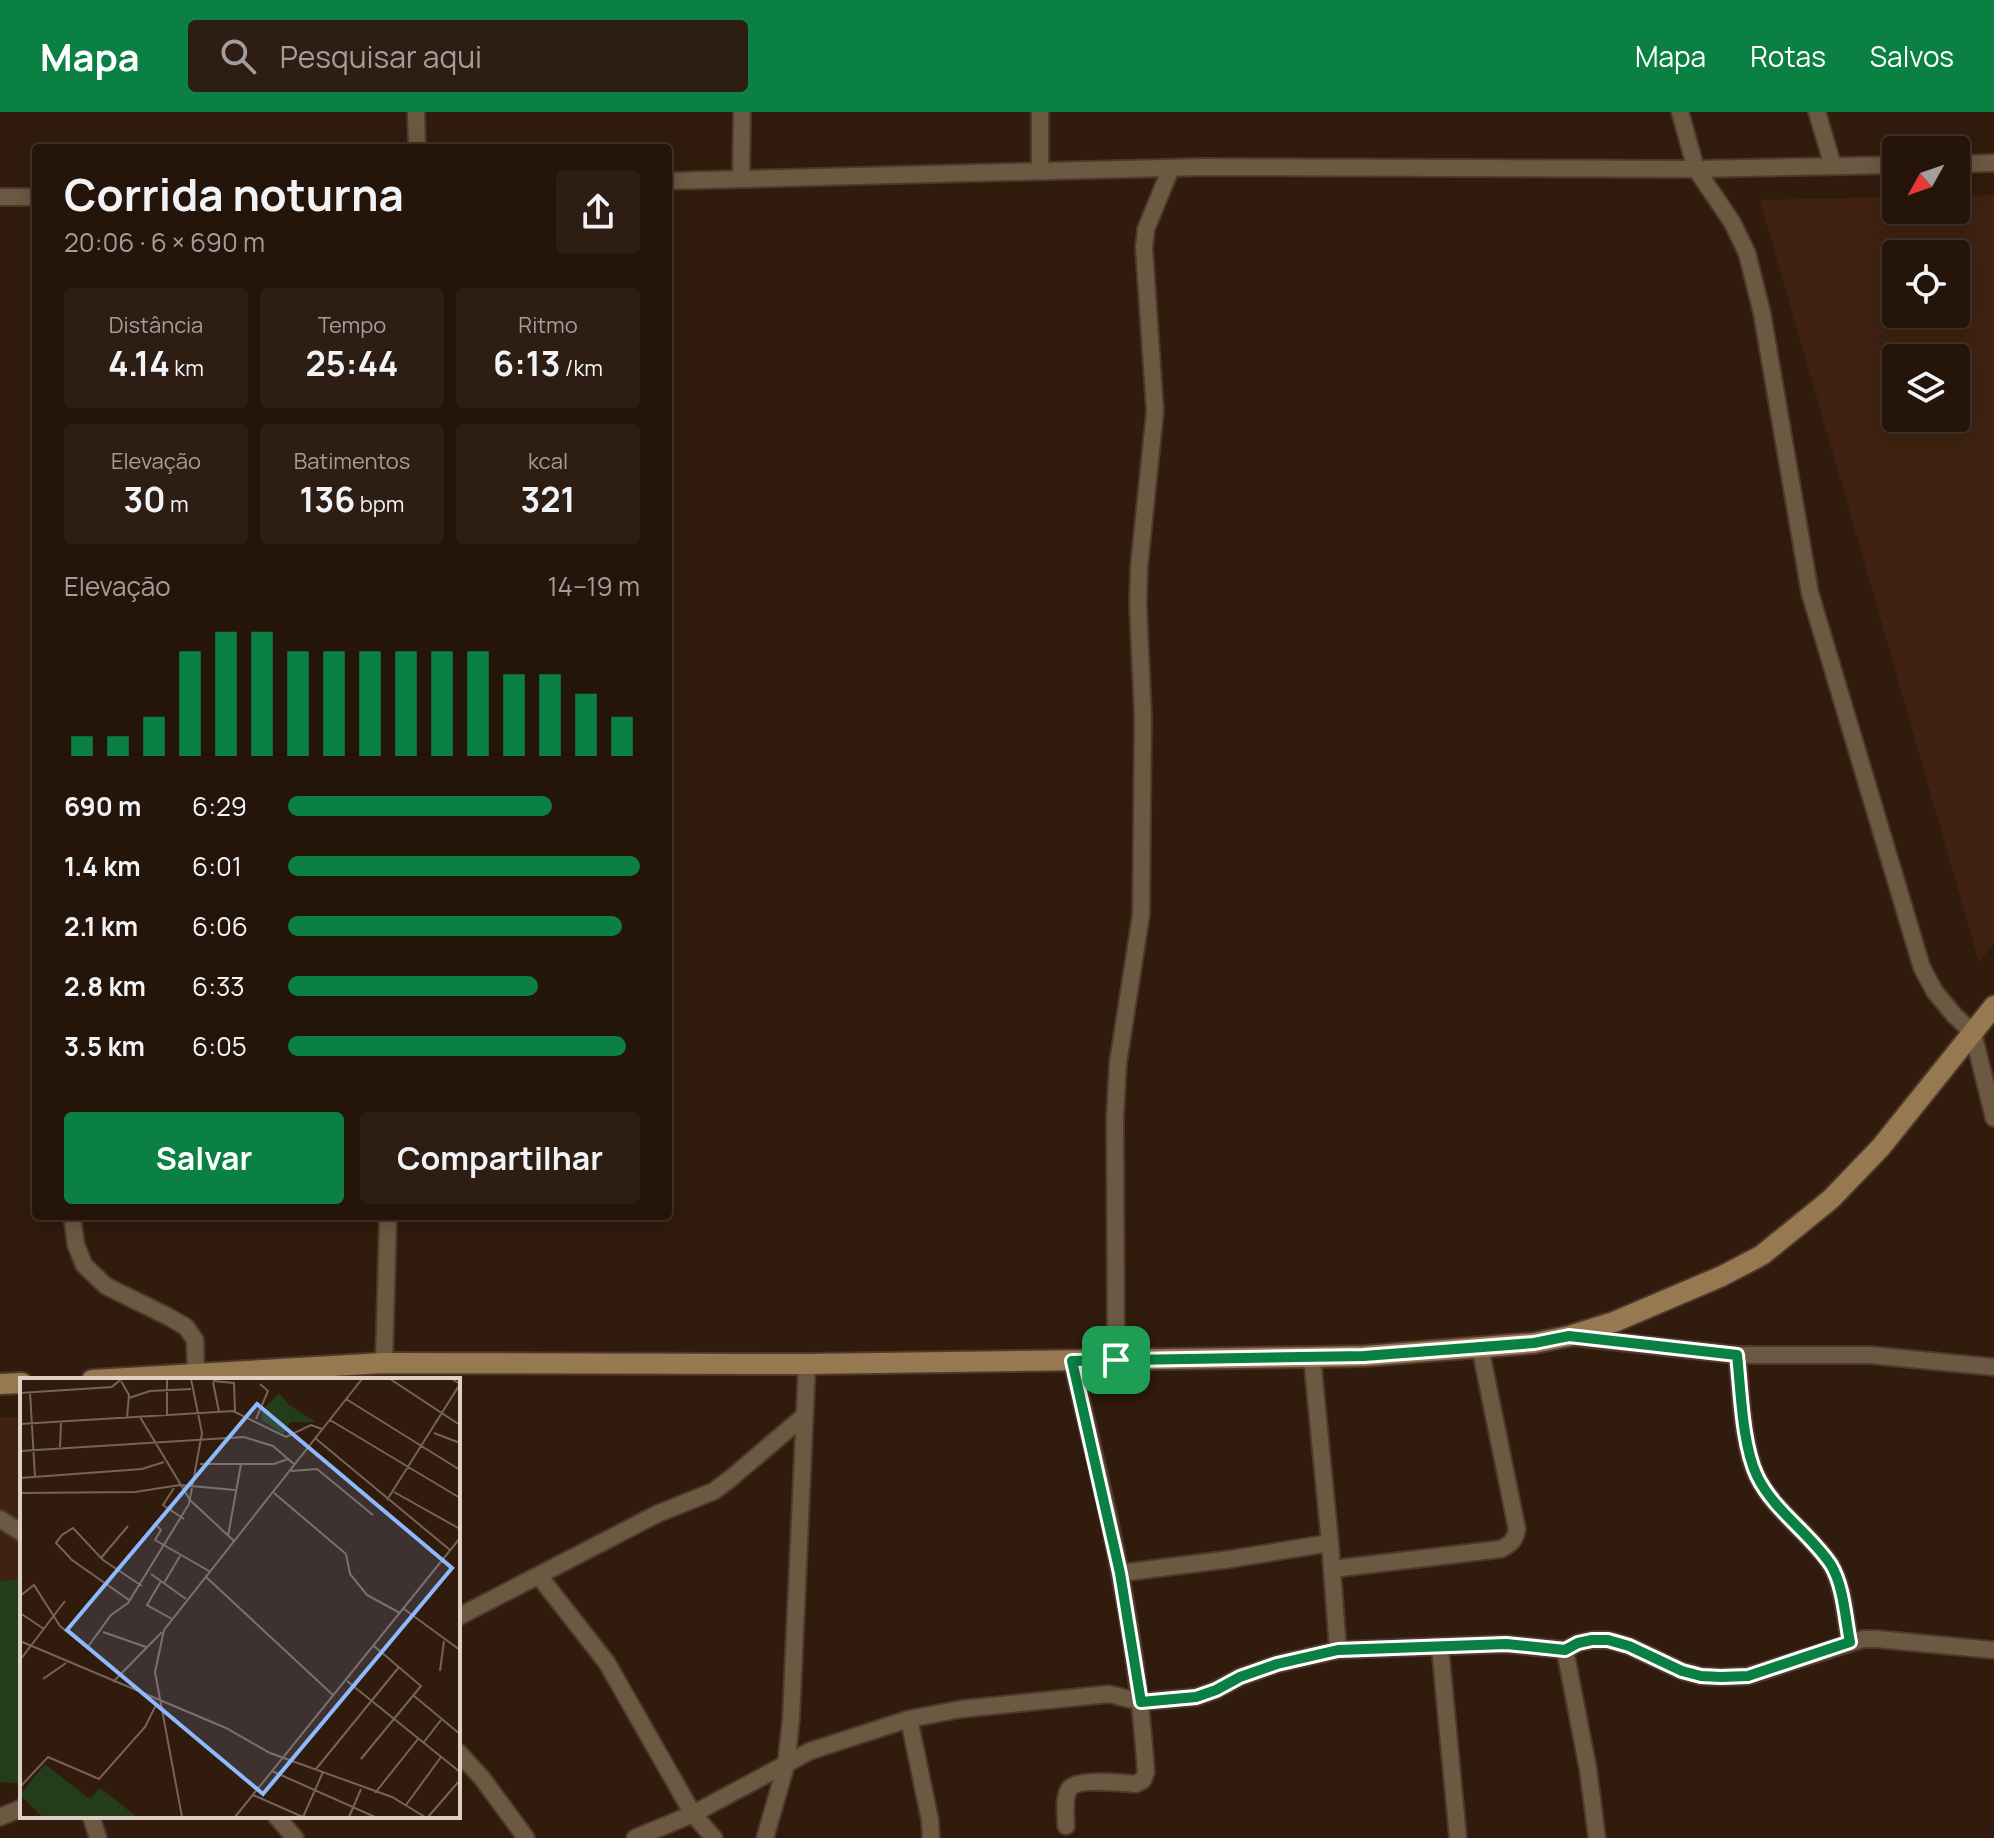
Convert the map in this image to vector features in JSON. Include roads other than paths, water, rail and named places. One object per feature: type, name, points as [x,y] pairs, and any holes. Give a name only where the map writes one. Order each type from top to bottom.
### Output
[{"type":"street","points":[[416,112],[417,144]]},
{"type":"street","points":[[741,179],[742,112]]},
{"type":"street","points":[[1040,112],[1040,171]]},
{"type":"street","points":[[1680,112],[1696,169],[1732,222],[1747,253],[1762,313],[1810,593],[1922,968],[1935,992],[1973,1033],[1986,1052],[1994,1118]]},
{"type":"street","points":[[1817,112],[1833,166]]},
{"type":"street","points":[[1970,164],[1994,163]]},
{"type":"street","points":[[672,181],[1171,168],[1696,169],[1882,165]]},
{"type":"street","points":[[1116,1360],[1115,1117],[1118,1063],[1141,915],[1143,717],[1139,580],[1155,411],[1144,248],[1146,229],[1171,168]]},
{"type":"street","points":[[0,197],[32,197]]},
{"type":"street","points":[[159,1378],[384,1363],[807,1364],[1364,1356],[1534,1343],[1569,1336],[1676,1297],[1762,1255],[1831,1199],[1881,1147],[1994,1006]]},
{"type":"street","points":[[73,1220],[76,1245],[84,1265],[106,1286],[186,1327],[195,1340],[196,1375]]},
{"type":"street","points":[[384,1363],[388,1220]]},
{"type":"street","points":[[1569,1336],[1737,1355],[1869,1355],[1994,1367]]},
{"type":"street","points":[[1332,1569],[1501,1549],[1515,1538],[1517,1529],[1480,1347]]},
{"type":"street","points":[[1737,1355],[1746,1436],[1756,1474],[1773,1501],[1831,1566],[1839,1586],[1850,1642]]},
{"type":"street","points":[[1312,1357],[1338,1650]]},
{"type":"street","points":[[1066,1826],[1066,1796],[1070,1788],[1079,1783],[1135,1784],[1143,1780],[1146,1772],[1141,1702],[1120,1573],[1072,1361]]},
{"type":"street","points":[[765,1838],[786,1765],[791,1719],[807,1364]]},
{"type":"street","points":[[0,1384],[20,1383]]},
{"type":"street","points":[[460,1616],[657,1514],[714,1491],[804,1416]]},
{"type":"street","points":[[0,1519],[20,1532]]},
{"type":"street","points":[[1120,1573],[1330,1543]]},
{"type":"street","points":[[539,1576],[607,1663],[693,1814],[714,1838]]},
{"type":"street","points":[[635,1838],[693,1814],[810,1751],[909,1719],[961,1709],[1082,1696],[1109,1694],[1141,1702],[1196,1697],[1277,1664],[1338,1650],[1506,1644],[1565,1650],[1578,1643],[1608,1640],[1629,1646],[1682,1671],[1721,1677],[1748,1676],[1850,1642],[1876,1639],[1994,1650]]},
{"type":"street","points":[[1440,1647],[1458,1838]]},
{"type":"street","points":[[1565,1650],[1588,1769],[1597,1838]]},
{"type":"street","points":[[909,1719],[931,1838]]},
{"type":"street","points":[[460,1754],[482,1778],[526,1838]]},
{"type":"street","points":[[0,1817],[20,1809]]},
{"type":"street","points":[[92,1818],[98,1838]]},
{"type":"street","points":[[278,1818],[295,1838]]}]
